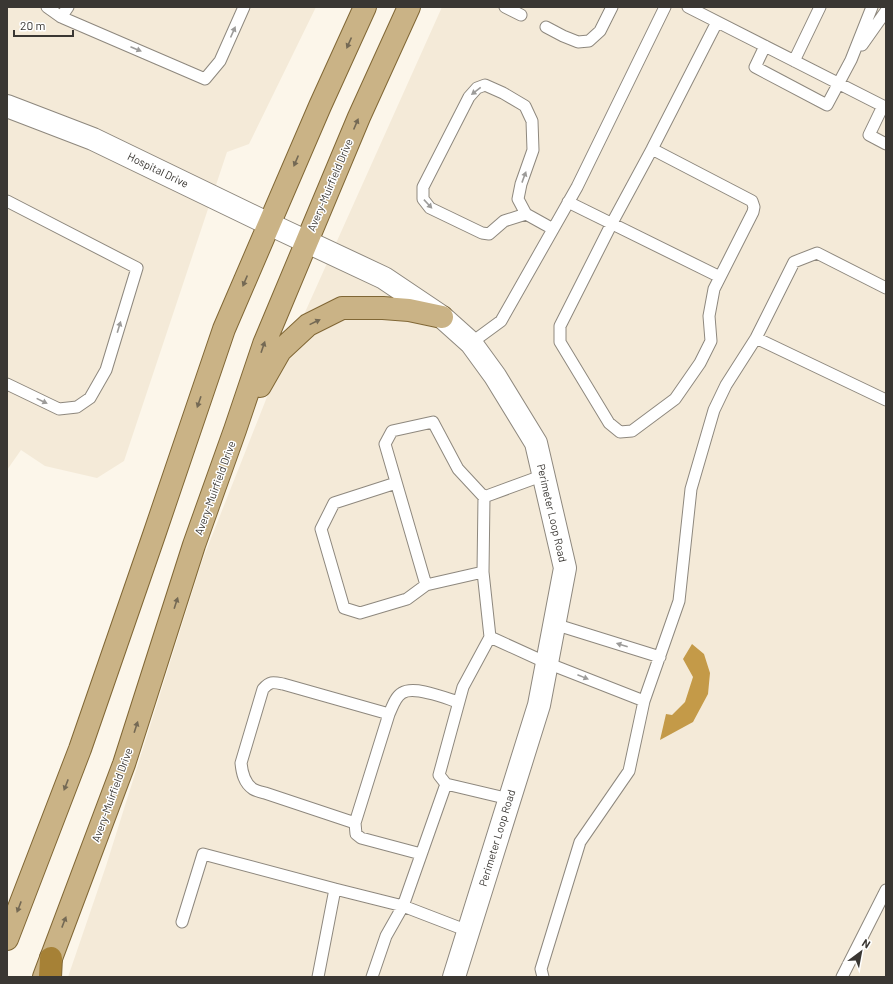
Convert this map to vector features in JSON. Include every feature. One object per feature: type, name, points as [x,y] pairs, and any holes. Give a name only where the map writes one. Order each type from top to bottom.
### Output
[{"type":"main road","points":[[7,939],[80,749],[152,543],[224,329],[320,106],[365,7]]},
{"type":"main road","name":"Avery-Muirfield Drive","points":[[48,971],[124,764],[194,545],[264,344],[359,117],[409,7]]},
{"type":"main road","points":[[235,430],[280,351],[308,325],[342,308],[383,308],[409,310],[442,317]]},
{"type":"street","name":"Hospital Drive","points":[[7,106],[93,138],[307,241]]},
{"type":"street","name":"Perimeter Loop Road","points":[[307,241],[384,278],[442,317],[471,343],[495,376],[536,444],[565,568],[538,705],[454,977]]},
{"type":"lane","points":[[47,7],[62,17],[205,79],[220,61],[244,7]]},
{"type":"lane","points":[[62,17],[68,7]]},
{"type":"lane","points":[[505,7],[521,15]]},
{"type":"lane","points":[[546,27],[578,42],[589,41],[600,31],[612,7]]},
{"type":"lane","points":[[471,343],[501,321],[577,187],[665,7]]},
{"type":"lane","points":[[688,7],[706,11],[717,22],[883,106],[869,135],[886,144]]},
{"type":"lane","points":[[794,61],[820,7]]},
{"type":"lane","points":[[765,46],[754,67],[827,105],[851,60],[872,7]]},
{"type":"lane","points":[[851,60],[886,11]]},
{"type":"lane","points":[[652,149],[752,200],[754,207],[753,212],[714,288],[709,316],[711,341],[700,362],[675,399],[632,431],[620,432],[609,423],[560,342],[560,326],[717,22]]},
{"type":"lane","points":[[526,214],[504,221],[489,234],[482,233],[430,208],[423,199],[423,187],[469,97],[477,88],[485,85],[503,93],[525,106],[532,121],[534,150],[521,184],[518,199],[526,214],[553,229]]},
{"type":"lane","points":[[7,201],[137,268],[106,370],[90,398],[77,407],[58,409],[7,384]]},
{"type":"lane","points":[[568,202],[720,277]]},
{"type":"lane","points":[[543,977],[541,969],[580,842],[629,771],[644,701],[679,601],[691,489],[714,410],[726,384],[756,338],[794,262],[817,253],[886,288]]},
{"type":"lane","points":[[756,338],[886,400]]},
{"type":"lane","points":[[426,585],[385,444],[392,431],[433,422],[458,469],[484,498],[482,572],[490,637],[463,687],[440,775],[446,784],[509,799]]},
{"type":"lane","points":[[484,498],[544,476]]},
{"type":"lane","points":[[396,482],[334,503],[321,530],[344,608],[360,613],[407,599],[426,585],[482,572]]},
{"type":"lane","points":[[554,624],[660,657]]},
{"type":"lane","points":[[490,637],[547,663],[644,701]]},
{"type":"lane","points":[[355,823],[265,794],[253,789],[246,782],[242,773],[241,763],[262,689],[267,684],[273,682],[389,714]]},
{"type":"lane","points":[[421,854],[361,838],[356,834],[355,823],[389,714],[400,693],[409,690],[420,690],[458,702]]},
{"type":"lane","points":[[372,977],[386,936],[403,906],[446,784]]},
{"type":"lane","points":[[182,922],[203,854],[403,906],[468,931]]},
{"type":"lane","points":[[318,977],[335,889]]},
{"type":"lane","points":[[842,977],[886,890]]},
{"type":"shaded area","points":[[7,7],[316,7],[249,144],[227,152],[124,461],[97,478],[45,466],[21,450],[7,470]]},
{"type":"shaded area","points":[[442,7],[886,7],[886,977],[68,977],[106,866],[202,561],[267,397]]},
{"type":"shaded area","points":[[692,644],[704,654],[710,673],[708,694],[693,722],[660,740],[666,714],[672,715],[685,702],[693,677],[683,659]]}]
